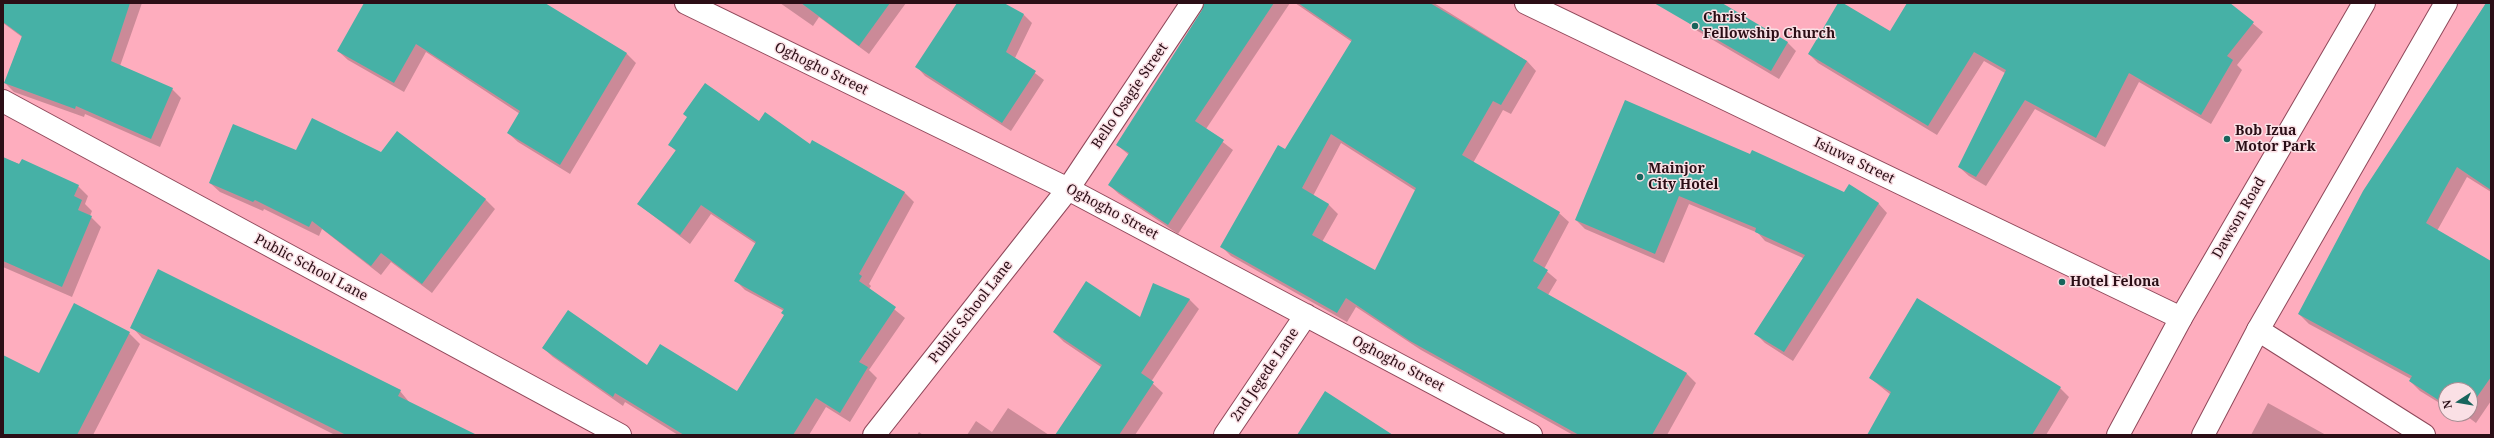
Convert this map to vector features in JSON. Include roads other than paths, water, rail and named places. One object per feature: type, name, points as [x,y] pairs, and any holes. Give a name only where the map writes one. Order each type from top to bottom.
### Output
[{"type":"main road","name":"Oghogho Street","points":[[686,3],[1068,189],[1531,435]]},
{"type":"main road","name":"Bello Osagie Street","points":[[1068,189],[1192,3]]},
{"type":"main road","name":"Isiuwa Street","points":[[1526,3],[2181,318]]},
{"type":"main road","name":"Dawson Road","points":[[2118,435],[2181,318],[2364,3]]},
{"type":"main road","points":[[2203,435],[2258,330],[2446,3]]},
{"type":"main road","name":"Public School Lane","points":[[3,102],[620,435]]},
{"type":"main road","name":"Public School Lane","points":[[874,435],[1068,189]]},
{"type":"main road","name":"2nd Jegede Lane","points":[[1225,435],[1306,315]]},
{"type":"main road","points":[[2258,330],[2424,435]]},
{"type":"place","name":"Christ Fellowship Church","points":[[1695,26]]},
{"type":"place","name":"Bob Izua Motor Park","points":[[2227,139]]},
{"type":"place","name":"Mainjor City Hotel","points":[[1640,177]]},
{"type":"place","name":"Hotel Felona","points":[[2062,282]]}]
